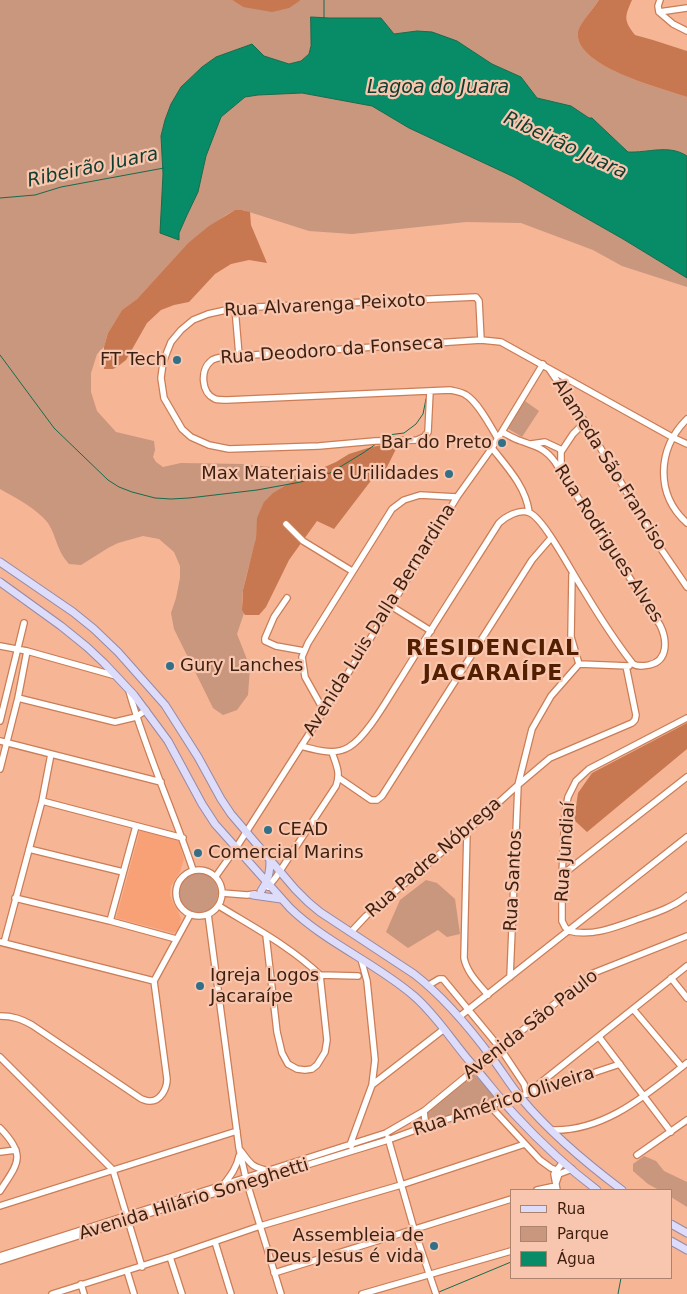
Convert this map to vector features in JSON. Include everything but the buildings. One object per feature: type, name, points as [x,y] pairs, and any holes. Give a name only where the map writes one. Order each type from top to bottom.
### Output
[{"type":"main road","points":[[0,562],[72,612],[94,629],[118,652],[165,705],[198,757],[221,799],[246,832],[308,902],[429,985],[459,1017],[520,1096],[551,1130],[586,1162],[621,1189]]},
{"type":"main road","points":[[0,582],[87,647],[128,689],[168,741],[215,824],[281,899],[304,921],[413,995],[533,1134],[596,1189]]},
{"type":"main road","points":[[261,891],[268,884],[270,860]]},
{"type":"main road","points":[[253,895],[281,899]]},
{"type":"main road","points":[[672,1225],[687,1234]]},
{"type":"main road","points":[[672,1242],[687,1250]]},
{"type":"street","points":[[660,0],[659,12],[673,24],[687,31]]},
{"type":"street","points":[[659,12],[687,8]]},
{"type":"street","name":"Rua Alvarenga Peixoto","points":[[430,391],[428,432],[424,437],[417,440],[375,441],[319,446],[229,448],[209,445],[191,437],[182,429],[164,398],[161,378],[163,363],[171,342],[181,330],[193,320],[208,314],[235,308],[476,297],[478,299],[481,340]]},
{"type":"street","points":[[235,308],[239,355]]},
{"type":"street","name":"Rua Deodoro da Fonseca","points":[[498,439],[489,422],[466,395],[450,390],[228,400],[216,399],[208,394],[203,375],[206,367],[212,360],[222,356],[481,340],[502,342],[687,444]]},
{"type":"street","name":"Alameda São Franciso","points":[[546,366],[586,422],[657,543],[687,587]]},
{"type":"street","name":"Avenida Luis Dalla Bernardina","points":[[216,876],[236,848],[391,606],[457,497],[546,366]]},
{"type":"street","points":[[687,419],[672,437],[665,458],[664,480],[670,501],[675,510],[687,523]]},
{"type":"street","points":[[561,470],[561,452],[573,434],[586,422]]},
{"type":"street","name":"Rua Rodrigues Alves","points":[[502,432],[543,449],[550,454],[648,605],[662,630],[666,646],[660,659],[655,664],[637,666],[579,664]]},
{"type":"street","points":[[532,444],[544,442],[560,449],[561,452]]},
{"type":"street","points":[[492,448],[517,480],[528,505],[529,512],[551,538],[603,622],[626,655],[637,666]]},
{"type":"street","points":[[324,710],[305,677],[302,657],[308,643],[352,571],[392,509],[404,500],[420,495],[457,497]]},
{"type":"street","points":[[301,746],[332,752],[340,751],[353,745],[363,735],[499,524],[507,517],[516,513],[529,512]]},
{"type":"street","points":[[286,524],[303,541],[352,571]]},
{"type":"street","points":[[338,778],[371,800],[377,800],[382,796],[532,560],[551,538]]},
{"type":"street","points":[[572,573],[571,637],[579,664]]},
{"type":"street","points":[[287,598],[274,617],[265,641],[276,646],[304,651]]},
{"type":"street","points":[[391,606],[431,631]]},
{"type":"street","points":[[0,721],[24,623]]},
{"type":"street","points":[[0,646],[17,648],[116,676]]},
{"type":"street","points":[[0,769],[18,698],[27,651]]},
{"type":"street","name":"Rua Santos","points":[[510,977],[518,785],[532,729],[551,696],[579,664]]},
{"type":"street","name":"Rua Padre Nóbrega","points":[[351,932],[366,916],[468,831],[550,758],[636,720],[626,666]]},
{"type":"street","points":[[128,689],[136,717],[183,838],[193,870]]},
{"type":"street","points":[[18,698],[119,722],[136,717],[146,710]]},
{"type":"street","name":"Rua Jundiaí","points":[[569,931],[562,921],[562,875],[565,813],[568,797],[576,781],[590,769],[687,718]]},
{"type":"street","points":[[0,742],[161,782]]},
{"type":"street","points":[[268,884],[280,871],[336,786],[338,770],[332,752]]},
{"type":"street","points":[[51,754],[42,801],[2,943],[154,981]]},
{"type":"street","points":[[562,875],[687,777]]},
{"type":"street","points":[[42,801],[183,838]]},
{"type":"street","points":[[110,921],[136,826]]},
{"type":"street","points":[[468,831],[464,958],[469,972],[488,995]]},
{"type":"street","points":[[459,1017],[687,837]]},
{"type":"street","points":[[29,849],[124,872]]},
{"type":"street","points":[[193,870],[206,870],[216,876],[221,885],[222,892],[222,899],[218,906],[208,914],[195,916],[184,911],[176,899],[179,881],[183,876],[193,870]]},
{"type":"street","points":[[222,892],[253,895],[261,891]]},
{"type":"street","points":[[569,931],[576,933],[612,928],[664,910],[687,896]]},
{"type":"street","points":[[15,898],[176,939]]},
{"type":"street","points":[[218,906],[266,935],[308,964],[320,976],[327,1040],[322,1060],[312,1069],[297,1069],[288,1064],[282,1053],[266,935]]},
{"type":"street","points":[[0,1016],[12,1016],[32,1025],[140,1098],[148,1101],[155,1100],[167,1085],[154,981],[190,914]]},
{"type":"street","points":[[208,914],[239,1149],[246,1181],[281,1294]]},
{"type":"street","name":"Avenida São Paulo","points":[[386,1133],[424,1111],[591,974],[687,936]]},
{"type":"street","points":[[351,1148],[372,1085],[375,1060],[366,974],[361,959]]},
{"type":"street","points":[[429,985],[439,979],[443,979],[500,1048],[524,1084],[527,1094],[687,966]]},
{"type":"street","points":[[320,976],[358,976]]},
{"type":"street","points":[[671,978],[687,998]]},
{"type":"street","points":[[551,1130],[564,1130],[596,1122],[618,1113],[645,1096],[684,1065],[633,1009]]},
{"type":"street","points":[[372,1085],[444,1029]]},
{"type":"street","points":[[599,1037],[671,1132]]},
{"type":"street","points":[[0,1056],[113,1170],[142,1267]]},
{"type":"street","name":"Rua Américo Oliveira","points":[[388,1140],[620,1064]]},
{"type":"street","points":[[490,1106],[540,1160],[556,1173]]},
{"type":"street","points":[[424,1111],[425,1120],[429,1125]]},
{"type":"street","points":[[637,1155],[687,1120]]},
{"type":"street","points":[[0,1128],[10,1139],[18,1159],[16,1166],[0,1191]]},
{"type":"street","points":[[0,1206],[237,1131]]},
{"type":"street","points":[[386,1133],[414,1229],[436,1294]]},
{"type":"street","name":"Avenida Hilário Soneghetti","points":[[351,1148],[386,1133]]},
{"type":"street","name":"Avenida Hilário Soneghetti","points":[[127,1217],[351,1148],[388,1140]]},
{"type":"street","points":[[52,1294],[170,1258],[260,1226],[401,1185],[525,1144]]},
{"type":"street","points":[[239,1149],[255,1168],[268,1171]]},
{"type":"street","points":[[224,1184],[238,1163],[239,1149]]},
{"type":"street","points":[[0,1152],[16,1150]]},
{"type":"street","points":[[543,1189],[556,1187],[556,1173],[563,1162]]},
{"type":"street","name":"Avenida Hilário Soneghetti","points":[[0,1256],[81,1232],[224,1184],[246,1181],[268,1171],[303,1163]]},
{"type":"street","points":[[556,1173],[572,1169]]},
{"type":"street","points":[[274,1273],[510,1199]]},
{"type":"street","name":"Avenida Hilário Soneghetti","points":[[0,1261],[81,1232]]},
{"type":"street","points":[[215,1242],[231,1294]]},
{"type":"street","points":[[362,1294],[510,1251]]},
{"type":"street","points":[[170,1258],[182,1294]]},
{"type":"street","points":[[126,1271],[134,1294]]},
{"type":"street","points":[[81,1284],[84,1294]]},
{"type":"shaded area","points":[[232,0],[301,0],[289,8],[272,12],[243,7]]},
{"type":"shaded area","points":[[599,0],[632,0],[626,18],[628,25],[635,35],[687,51],[687,97],[621,74],[589,55],[580,44],[578,32],[584,20]]},
{"type":"shaded area","points":[[235,210],[250,212],[251,225],[267,263],[249,260],[231,264],[215,274],[189,302],[161,310],[147,323],[126,360],[113,369],[104,369],[104,347],[108,333],[122,310],[137,299],[188,243],[209,226]]},
{"type":"shaded area","points":[[391,443],[398,445],[380,481],[373,478],[334,529],[317,521],[289,560],[266,607],[259,615],[245,615],[242,610],[243,590],[256,538],[257,518],[264,502],[273,493],[295,480],[336,462],[349,454]]},
{"type":"shaded area","points":[[687,723],[687,749],[587,832],[574,820],[578,793],[592,773]]},
{"type":"shaded area","points":[[140,830],[179,841],[184,859],[180,872],[171,886],[170,895],[181,919],[176,932],[173,933],[116,918]]},
{"type":"green space","points":[[0,0],[232,0],[243,7],[301,0],[599,0],[578,32],[580,44],[589,55],[621,74],[687,97],[687,156],[673,150],[628,152],[592,119],[571,106],[537,98],[521,77],[492,64],[457,41],[417,31],[394,34],[381,18],[311,17],[311,46],[309,54],[301,61],[289,64],[264,56],[251,44],[216,57],[202,67],[181,87],[171,105],[161,136],[163,174],[161,233],[179,239],[179,233],[198,192],[206,156],[221,117],[245,97],[302,93],[372,106],[409,128],[514,177],[687,278],[687,287],[622,266],[593,250],[521,223],[466,222],[352,234],[309,231],[243,210],[235,210],[188,243],[137,299],[122,310],[108,333],[104,347],[97,354],[91,373],[91,392],[97,411],[116,432],[154,441],[155,450],[153,457],[163,467],[181,463],[242,464],[271,467],[300,478],[295,480],[257,518],[255,545],[242,597],[244,613],[237,634],[250,667],[248,695],[237,710],[223,715],[213,708],[174,629],[171,613],[180,578],[180,566],[174,552],[159,539],[143,536],[118,543],[81,565],[69,564],[62,554],[48,523],[26,504],[0,489]]},
{"type":"green space","points":[[525,401],[539,411],[522,437],[507,428]]},
{"type":"green space","points":[[202,873],[209,876],[215,882],[218,893],[217,901],[209,910],[202,913],[194,913],[187,910],[179,901],[178,889],[181,882],[190,874]]},
{"type":"green space","points":[[426,880],[437,883],[455,899],[460,934],[447,937],[438,930],[408,948],[386,932],[400,900]]},
{"type":"green space","points":[[473,1073],[495,1096],[492,1102],[423,1124],[420,1122],[419,1117]]},
{"type":"green space","points":[[644,1156],[656,1161],[664,1171],[687,1182],[687,1207],[672,1198],[672,1189],[657,1189],[648,1184],[633,1171],[633,1164]]},
{"type":"water","name":"Lagoa do Juara","points":[[311,17],[381,18],[394,34],[417,31],[432,32],[457,41],[492,64],[521,77],[537,98],[571,106],[592,118],[628,152],[673,150],[687,156],[687,278],[514,177],[409,128],[372,106],[302,93],[245,97],[221,117],[206,156],[198,192],[179,233],[179,240],[160,233],[163,174],[161,136],[171,104],[181,87],[202,67],[216,57],[252,44],[264,56],[289,64],[301,61],[309,54],[311,46]]},
{"type":"waterway","points":[[324,0],[324,18]]},
{"type":"waterway","name":"Ribeirão Juara","points":[[0,198],[35,195],[61,187],[164,168]]},
{"type":"waterway","points":[[0,355],[54,428],[108,480],[132,492],[155,498],[189,498],[257,490],[301,482],[330,473],[376,444]]},
{"type":"waterway","points":[[388,435],[404,433],[416,424],[423,414],[426,399]]},
{"type":"waterway","points":[[439,1292],[510,1262]]},
{"type":"waterway","points":[[618,1294],[621,1279]]},
{"type":"place","name":"FT Tech","points":[[177,360]]},
{"type":"place","name":"Bar do Preto","points":[[502,443]]},
{"type":"place","name":"Max Materiais e Urilidades","points":[[449,474]]},
{"type":"place","name":"Gury Lanches","points":[[170,666]]},
{"type":"place","name":"CEAD","points":[[268,830]]},
{"type":"place","name":"Comercial Marins","points":[[198,853]]},
{"type":"place","name":"Igreja Logos Jacaraípe","points":[[200,986]]},
{"type":"place","name":"Assembleia de Deus Jesus é vida","points":[[434,1246]]},
{"type":"district","name":"RESIDENCIAL JACARAÍPE","points":[[493,662]]}]
